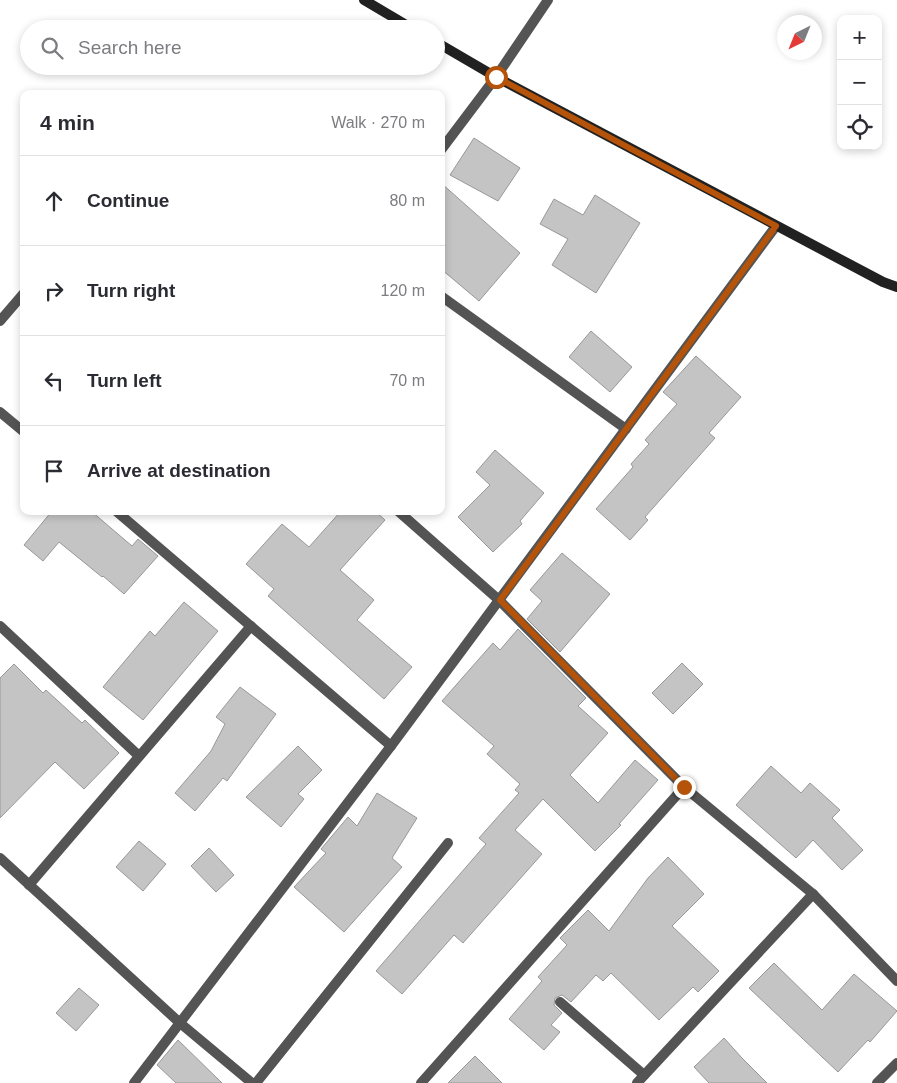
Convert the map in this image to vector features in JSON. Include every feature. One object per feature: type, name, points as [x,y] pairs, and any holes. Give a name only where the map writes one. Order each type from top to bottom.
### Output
[{"type":"main road","points":[[364,0],[398,20]]},
{"type":"main road","points":[[445,47],[496,77],[897,288]]},
{"type":"street","points":[[445,145],[496,77],[548,0]]},
{"type":"street","points":[[134,1083],[391,746],[776,226]]},
{"type":"street","points":[[0,321],[20,298]]},
{"type":"street","points":[[445,299],[626,429]]},
{"type":"street","points":[[0,412],[20,429]]},
{"type":"street","points":[[121,515],[391,746]]},
{"type":"street","points":[[403,515],[500,600],[684,787],[813,894],[897,981]]},
{"type":"street","points":[[0,626],[139,756]]},
{"type":"street","points":[[29,885],[250,626]]},
{"type":"street","points":[[421,1083],[684,787]]},
{"type":"street","points":[[0,858],[180,1023],[254,1083],[448,843]]},
{"type":"street","points":[[560,1002],[640,1079],[813,894]]},
{"type":"street","points":[[877,1083],[897,1062]]},
{"type":"building","points":[[474,138],[520,168],[498,201],[450,175]]},
{"type":"building","points":[[445,187],[520,253],[479,301],[445,272]]},
{"type":"building","points":[[595,195],[640,223],[596,293],[552,265],[568,239],[540,224],[554,199],[583,215]]},
{"type":"building","points":[[591,331],[632,367],[610,392],[569,357]]},
{"type":"building","points":[[696,356],[741,397],[709,433],[715,438],[645,517],[648,520],[630,540],[596,509],[633,467],[631,464],[649,444],[645,440],[677,404],[663,392]]},
{"type":"building","points":[[495,450],[544,493],[520,521],[522,524],[493,552],[458,517],[490,485],[476,472]]},
{"type":"building","points":[[49,515],[96,515],[132,546],[138,539],[158,556],[124,594],[59,542],[43,561],[24,545]]},
{"type":"building","points":[[337,515],[379,515],[385,520],[340,570],[374,600],[357,620],[412,667],[384,699],[268,596],[274,589],[246,564],[282,524],[309,547]]},
{"type":"building","points":[[562,553],[610,594],[560,652],[527,619],[542,601],[530,590]]},
{"type":"building","points":[[184,602],[218,631],[143,720],[103,687],[150,631],[155,636]]},
{"type":"building","points":[[518,629],[586,698],[578,706],[608,733],[570,775],[598,803],[635,760],[658,780],[619,824],[621,825],[595,851],[543,799],[515,830],[542,854],[463,943],[454,935],[402,994],[376,971],[486,844],[479,838],[519,793],[515,790],[520,784],[487,754],[494,746],[442,701],[493,643],[500,650]]},
{"type":"building","points":[[682,663],[703,684],[673,714],[652,693]]},
{"type":"building","points":[[14,664],[43,693],[46,690],[82,723],[85,720],[119,753],[84,789],[55,762],[0,818],[0,678]]},
{"type":"building","points":[[240,687],[276,714],[227,781],[223,778],[195,811],[175,793],[211,751],[225,724],[216,717]]},
{"type":"building","points":[[298,746],[322,770],[298,794],[304,799],[281,827],[246,797]]},
{"type":"building","points":[[771,766],[801,793],[810,783],[840,810],[832,818],[863,850],[842,870],[813,840],[796,858],[736,805]]},
{"type":"building","points":[[377,793],[417,818],[392,858],[402,867],[344,932],[294,887],[326,853],[321,849],[348,817],[357,826]]},
{"type":"building","points":[[139,841],[166,864],[143,891],[116,867]]},
{"type":"building","points":[[209,848],[234,875],[216,892],[191,866]]},
{"type":"building","points":[[668,857],[704,894],[672,926],[719,971],[698,992],[693,987],[659,1020],[611,973],[603,981],[596,975],[571,1002],[562,995],[555,998],[554,1005],[562,1013],[551,1025],[560,1032],[544,1050],[509,1019],[542,981],[538,977],[567,945],[560,938],[588,910],[609,931],[648,878]]},
{"type":"building","points":[[774,963],[822,1010],[854,974],[897,1011],[870,1042],[868,1040],[838,1072],[749,988]]},
{"type":"building","points":[[79,988],[99,1005],[76,1031],[56,1013]]},
{"type":"building","points":[[724,1038],[767,1083],[709,1083],[694,1067]]},
{"type":"building","points":[[178,1040],[222,1083],[176,1083],[157,1065]]},
{"type":"building","points":[[475,1056],[502,1083],[448,1083]]},
{"type":"route","points":[[496,77],[776,226],[500,600],[684,787]]}]
